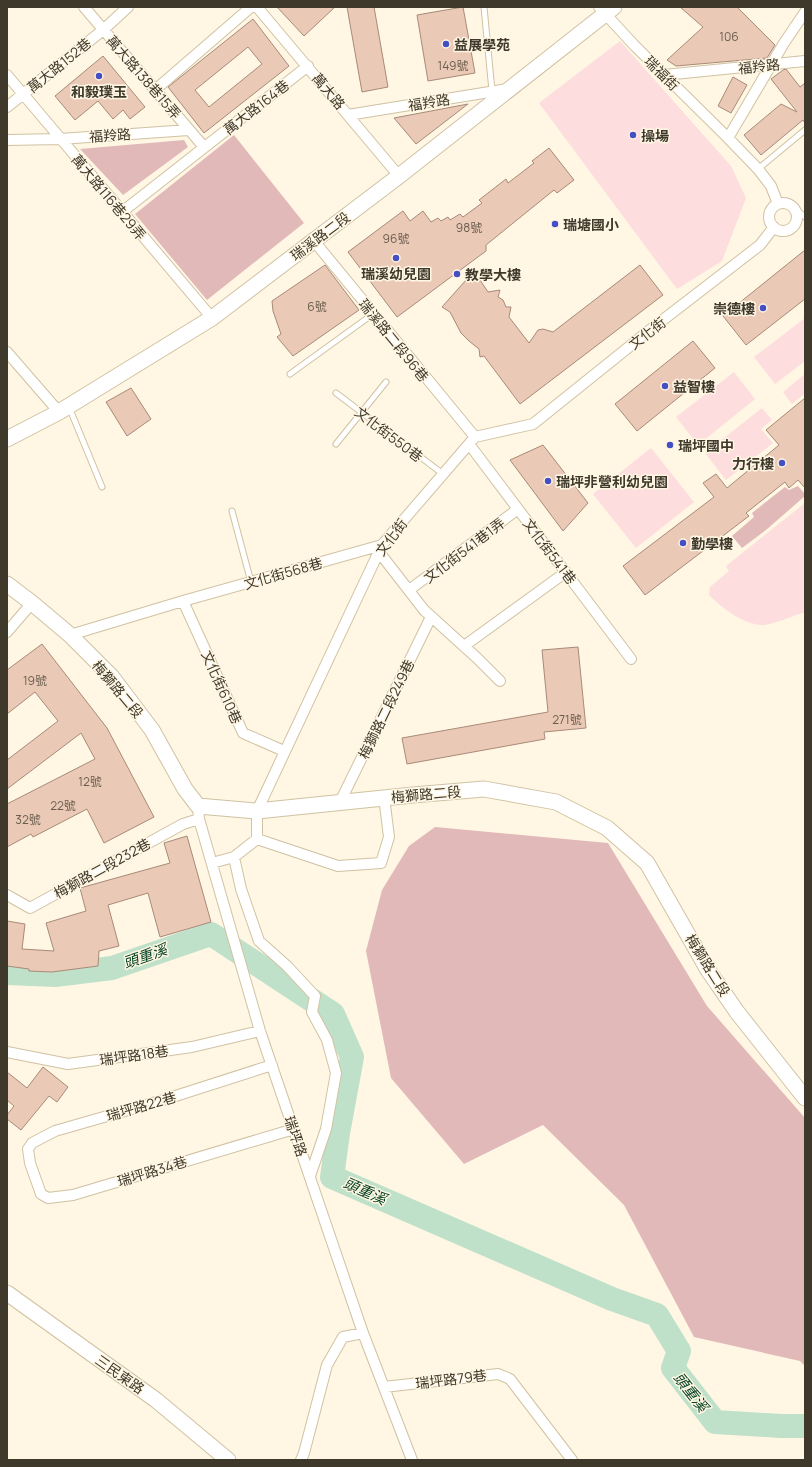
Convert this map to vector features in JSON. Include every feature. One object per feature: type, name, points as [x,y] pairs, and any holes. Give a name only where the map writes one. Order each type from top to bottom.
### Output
[{"type":"street","name":"萬大路138巷15弄","points":[[84,7],[204,147]]},
{"type":"street","name":"萬大路152巷","points":[[7,107],[103,30],[128,7]]},
{"type":"street","points":[[154,90],[251,7]]},
{"type":"street","name":"萬大路","points":[[257,7],[399,176]]},
{"type":"street","name":"瑞福街","points":[[606,10],[664,75],[728,138]]},
{"type":"street","name":"瑞溪路二段","points":[[7,439],[64,409],[212,318],[399,176],[510,89],[606,10]]},
{"type":"street","points":[[778,204],[771,186],[758,169],[728,138],[771,65],[805,12]]},
{"type":"street","name":"福羚路","points":[[664,75],[805,61]]},
{"type":"street","name":"萬大路164巷","points":[[122,212],[308,66]]},
{"type":"street","name":"萬大路116巷29弄","points":[[7,75],[212,318]]},
{"type":"street","name":"福羚路","points":[[348,115],[510,89]]},
{"type":"street","name":"福羚路","points":[[7,140],[60,139],[189,130]]},
{"type":"street","points":[[787,203],[794,208],[797,221],[791,228],[782,231],[774,227],[771,223],[769,214],[771,210],[778,204],[787,203]]},
{"type":"street","name":"文化街","points":[[257,811],[380,549],[472,441],[533,424],[655,326],[760,245],[774,227]]},
{"type":"street","name":"瑞溪路二段96巷","points":[[314,241],[472,441]]},
{"type":"street","points":[[7,352],[64,409]]},
{"type":"street","name":"文化街541巷","points":[[472,441],[518,509],[631,658]]},
{"type":"street","name":"文化街541巷1弄","points":[[409,590],[518,509]]},
{"type":"street","points":[[380,549],[424,610],[500,681]]},
{"type":"street","name":"文化街568巷","points":[[70,635],[251,582],[380,549]]},
{"type":"street","points":[[464,646],[566,572]]},
{"type":"street","name":"梅獅路二段","points":[[7,584],[70,635],[112,677],[152,730],[198,812],[257,811],[484,789],[556,802],[607,828],[647,863],[708,970],[737,1012],[805,1098]]},
{"type":"street","name":"文化街610巷","points":[[183,601],[243,733],[284,751]]},
{"type":"street","points":[[7,632],[32,603]]},
{"type":"street","name":"梅獅路二段249巷","points":[[340,802],[431,617]]},
{"type":"street","points":[[257,839],[338,866],[381,864],[389,837],[384,798]]},
{"type":"street","points":[[257,811],[257,839]]},
{"type":"street","name":"瑞坪路","points":[[198,812],[260,1031],[363,1333],[412,1460]]},
{"type":"street","name":"梅獅路二段232巷","points":[[7,895],[30,908],[183,824],[198,812]]},
{"type":"street","points":[[212,863],[234,857],[257,839]]},
{"type":"street","points":[[234,857],[241,889],[259,941],[287,966],[315,996],[312,1012],[327,1040],[336,1073],[326,1129],[310,1176]]},
{"type":"street","name":"瑞坪路18巷","points":[[7,1052],[68,1064],[192,1047],[260,1031]]},
{"type":"street","name":"瑞坪路22巷","points":[[30,1163],[28,1149],[32,1143],[55,1131],[163,1100],[272,1065]]},
{"type":"street","name":"瑞坪路34巷","points":[[30,1163],[41,1194],[48,1198],[67,1195],[294,1129]]},
{"type":"street","name":"三民東路","points":[[7,1293],[156,1400],[228,1460]]},
{"type":"street","points":[[301,1460],[327,1365],[343,1337],[363,1333]]},
{"type":"street","name":"瑞坪路79巷","points":[[384,1387],[498,1374],[510,1379],[572,1460]]},
{"type":"lane","points":[[484,7],[492,91]]},
{"type":"lane","points":[[758,169],[805,130]]},
{"type":"lane","points":[[794,208],[805,217]]},
{"type":"lane","points":[[290,374],[373,314]]},
{"type":"lane","points":[[336,444],[386,382]]},
{"type":"lane","name":"文化街550巷","points":[[336,393],[443,474]]},
{"type":"lane","points":[[64,409],[102,487]]},
{"type":"lane","points":[[232,511],[251,582]]},
{"type":"shaded area","name":"操場","points":[[620,41],[731,166],[746,198],[722,261],[677,289],[539,103]]},
{"type":"shaded area","points":[[234,135],[304,223],[207,300],[135,214]]},
{"type":"shaded area","points":[[184,140],[188,147],[123,195],[80,149]]},
{"type":"shaded area","points":[[805,318],[805,361],[775,384],[754,357]]},
{"type":"shaded area","points":[[734,372],[755,399],[698,445],[676,417]]},
{"type":"shaded area","points":[[805,374],[805,393],[792,404],[783,392]]},
{"type":"shaded area","points":[[762,408],[772,420],[761,429],[773,443],[726,480],[705,453]]},
{"type":"shaded area","points":[[651,448],[694,502],[636,548],[593,494]]},
{"type":"shaded area","points":[[798,486],[805,496],[766,530],[742,548],[732,536],[754,517],[752,513],[785,487],[789,490]]},
{"type":"shaded area","points":[[805,503],[805,612],[772,623],[763,625],[756,624],[734,615],[709,595],[710,587],[729,571],[726,566]]},
{"type":"shaded area","points":[[435,827],[608,843],[707,1006],[805,1118],[805,1366],[800,1361],[694,1337],[624,1205],[543,1125],[464,1164],[391,1078],[366,951],[382,890],[409,846]]},
{"type":"building","points":[[277,7],[335,7],[304,36]]},
{"type":"building","points":[[347,7],[374,7],[388,87],[362,92]]},
{"type":"building","name":"益展學苑","points":[[463,7],[475,73],[428,81],[417,15]]},
{"type":"building","points":[[680,7],[737,7],[775,45],[767,58],[676,66],[667,60],[703,27]]},
{"type":"building","points":[[253,19],[289,66],[204,133],[168,87]],"holes":[[[248,47],[262,64],[209,107],[195,90]]]},
{"type":"building","name":"和毅璞玉","points":[[103,56],[145,107],[130,119],[123,110],[113,119],[98,101],[75,120],[55,96]]},
{"type":"building","points":[[786,69],[800,87],[805,83],[805,123],[803,120],[761,155],[744,135],[781,104],[797,112],[771,79]]},
{"type":"building","points":[[733,77],[747,85],[731,113],[718,106]]},
{"type":"building","points":[[468,104],[416,144],[394,118]]},
{"type":"building","points":[[549,148],[574,180],[557,193],[554,190],[486,245],[486,251],[397,317],[348,252],[403,211],[410,221],[423,211],[431,222],[438,218],[441,221],[448,217],[450,220],[460,214],[463,217],[482,203],[479,200],[506,179],[508,183],[534,163],[532,161]]},
{"type":"building","name":"崇德樓","points":[[805,250],[805,299],[746,345],[723,316]]},
{"type":"building","points":[[325,265],[359,310],[293,356],[277,337],[281,334],[273,311],[272,301]]},
{"type":"building","name":"教學大樓","points":[[640,265],[663,295],[520,404],[484,356],[480,357],[479,349],[461,333],[450,312],[442,307],[474,271],[488,292],[500,290],[498,297],[503,300],[506,307],[511,307],[509,317],[529,343],[538,330],[543,329],[553,332]]},
{"type":"building","name":"益智樓","points":[[693,341],[715,368],[637,431],[615,404]]},
{"type":"building","points":[[131,388],[151,419],[127,436],[106,402]]},
{"type":"building","points":[[805,398],[805,488],[798,480],[789,488],[785,482],[746,513],[749,516],[645,595],[623,566],[714,497],[703,483],[716,474],[727,488],[779,445],[766,430]]},
{"type":"building","name":"瑞坪非營利幼兒園","points":[[543,445],[588,503],[563,531],[510,460]]},
{"type":"building","points":[[42,644],[107,728],[154,817],[104,843],[87,809],[33,837],[31,834],[7,847],[7,804],[95,759],[81,733],[7,789],[7,760],[58,721],[35,692],[7,714],[7,670]]},
{"type":"building","points":[[578,647],[586,728],[544,732],[545,739],[407,764],[402,738],[548,712],[542,650]]},
{"type":"building","points":[[187,836],[211,922],[160,937],[148,893],[108,905],[119,946],[99,951],[98,966],[52,972],[29,971],[29,969],[7,966],[7,921],[25,924],[22,949],[54,951],[46,923],[86,911],[80,888],[170,863],[164,843]]},
{"type":"building","points":[[43,1067],[68,1087],[57,1102],[49,1096],[21,1130],[7,1119],[7,1115],[14,1106],[7,1100],[7,1072],[27,1088]]},
{"type":"waterway","name":"頭重溪","points":[[7,973],[55,975],[112,968],[211,934],[333,1014],[352,1057],[338,1133],[332,1177],[612,1299],[657,1315],[679,1351],[673,1368],[715,1422],[805,1426]]},
{"type":"place","name":"益展學苑","points":[[446,44]]},
{"type":"place","name":"和毅璞玉","points":[[99,76]]},
{"type":"place","name":"操場","points":[[633,135]]},
{"type":"place","name":"瑞塘國小","points":[[555,224]]},
{"type":"place","name":"瑞溪幼兒園","points":[[396,258]]},
{"type":"place","name":"教學大樓","points":[[457,274]]},
{"type":"place","name":"崇德樓","points":[[763,308]]},
{"type":"place","name":"益智樓","points":[[665,386]]},
{"type":"place","name":"瑞坪國中","points":[[670,445]]},
{"type":"place","name":"力行樓","points":[[782,463]]},
{"type":"place","name":"瑞坪非營利幼兒園","points":[[548,481]]},
{"type":"place","name":"勤學樓","points":[[683,543]]}]
